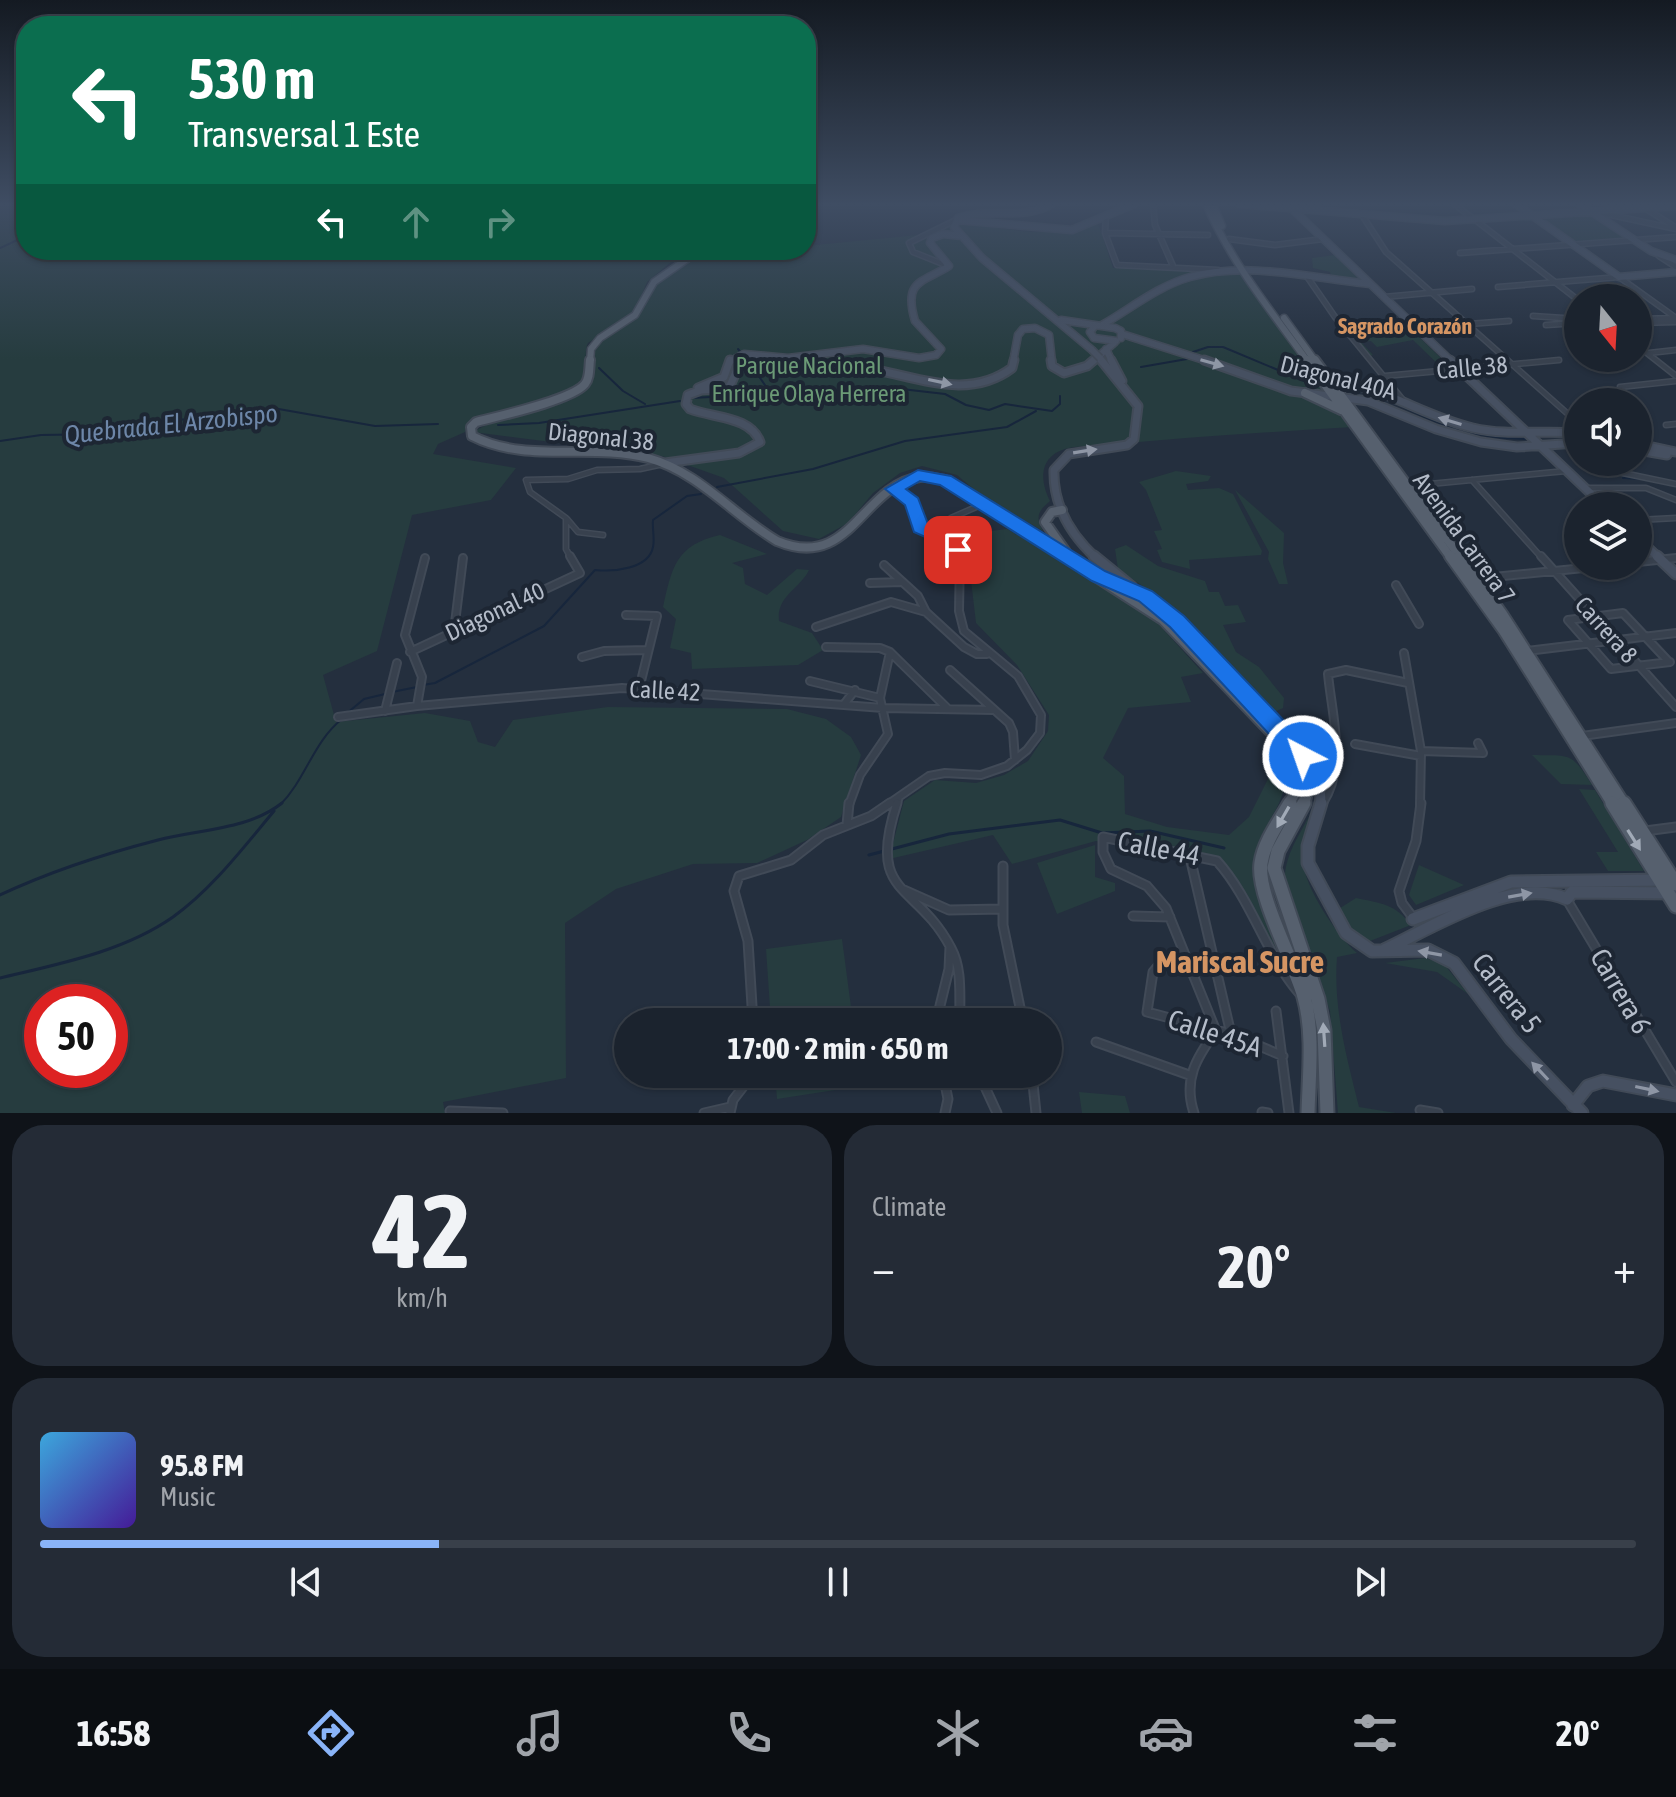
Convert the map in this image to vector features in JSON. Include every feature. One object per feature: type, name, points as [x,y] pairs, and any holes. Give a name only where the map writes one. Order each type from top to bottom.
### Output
[{"type":"main road","name":"Avenida Carrera 7","points":[[1234,256],[1409,486],[1526,651],[1643,832],[1674,886],[1676,906]]},
{"type":"main road","name":"Avenida Carrera 7","points":[[1238,256],[1247,273]]},
{"type":"main road","name":"Diagonal 38","points":[[686,260],[654,282],[635,315],[600,338],[591,349],[588,379],[583,387],[563,397],[476,422],[470,432],[482,442],[511,448],[616,453],[665,463],[689,475],[779,541],[800,548],[834,542],[893,489]]},
{"type":"main road","points":[[1305,393],[1347,413]]},
{"type":"main road","name":"Avenida Carrera 7","points":[[1338,396],[1347,413],[1504,631],[1659,880],[1674,886]]},
{"type":"main road","points":[[893,489],[910,477],[934,476],[1070,558],[1163,619],[1275,736],[1292,760],[1296,791],[1264,850],[1260,867],[1264,888],[1305,999],[1310,1054],[1308,1113]]},
{"type":"main road","points":[[1062,510],[1052,512],[1045,522],[1070,558]]},
{"type":"main road","points":[[1098,576],[1146,596],[1177,622],[1295,746],[1306,769],[1308,793],[1301,813],[1278,851],[1274,868],[1318,999],[1324,1030],[1327,1113]]},
{"type":"street","points":[[923,256],[949,266]]},
{"type":"street","points":[[942,256],[949,266]]},
{"type":"street","points":[[984,256],[1092,350],[1124,386]]},
{"type":"street","points":[[1114,256],[1117,265],[1173,266],[1371,284]]},
{"type":"street","points":[[1168,256],[1173,266]]},
{"type":"street","points":[[1342,256],[1564,468]]},
{"type":"street","points":[[1390,256],[1564,410]]},
{"type":"street","points":[[1521,256],[1564,289]]},
{"type":"street","points":[[1590,256],[1676,319]]},
{"type":"street","points":[[1658,256],[1676,270]]},
{"type":"street","points":[[688,395],[724,377],[729,360],[742,354],[788,358],[863,349],[919,358],[936,355],[941,349],[939,343],[916,327],[913,321],[912,289],[920,280],[949,266]]},
{"type":"street","points":[[1498,287],[1676,270]]},
{"type":"street","points":[[1118,336],[1094,338],[1090,332],[1186,278],[1213,273],[1247,273]]},
{"type":"street","points":[[1308,278],[1406,404]]},
{"type":"street","points":[[1384,297],[1472,289]]},
{"type":"street","points":[[1046,313],[1073,324],[1098,326]]},
{"type":"street","points":[[1533,316],[1564,320]]},
{"type":"street","points":[[1115,318],[1118,336]]},
{"type":"street","points":[[1652,320],[1676,319]]},
{"type":"street","points":[[1348,333],[1509,321]]},
{"type":"street","points":[[1546,325],[1564,322]]},
{"type":"street","name":"Diagonal 40A","points":[[1098,326],[1118,336],[1305,393],[1374,403],[1436,429],[1481,442],[1517,447],[1564,443]]},
{"type":"street","points":[[688,395],[701,390],[729,388],[739,365],[754,360],[784,369],[860,367],[966,387],[981,386],[995,382],[1012,368],[1018,335],[1027,328],[1049,335],[1052,366],[1059,372],[1072,372],[1087,366],[1118,336]]},
{"type":"street","points":[[1106,349],[1139,409],[1134,439],[1124,446],[1069,454],[1054,470],[1054,490],[1073,534],[1092,558],[1146,596]]},
{"type":"street","points":[[1652,352],[1676,350]]},
{"type":"street","points":[[1652,357],[1676,378]]},
{"type":"street","name":"Calle 38","points":[[1385,376],[1559,360]]},
{"type":"street","points":[[1620,387],[1676,378]]},
{"type":"street","name":"Diagonal 40A","points":[[1326,380],[1361,385],[1469,427],[1506,434],[1564,433]]},
{"type":"street","points":[[603,535],[578,532],[566,518],[530,492],[526,480],[568,479],[597,470],[640,469],[739,453],[760,442],[753,427],[690,409],[686,404],[688,395]]},
{"type":"street","points":[[1666,425],[1676,424]]},
{"type":"street","points":[[1652,448],[1676,454]]},
{"type":"street","points":[[1652,451],[1676,454]]},
{"type":"street","points":[[1409,486],[1564,471]]},
{"type":"street","points":[[1573,476],[1590,492]]},
{"type":"street","points":[[1637,476],[1676,484]]},
{"type":"street","name":"Carrera 8","points":[[1472,480],[1676,707]]},
{"type":"street","points":[[1586,488],[1646,488],[1676,500]]},
{"type":"street","points":[[752,1008],[748,941],[734,891],[735,881],[744,873],[791,860],[823,835],[865,819],[938,773],[981,775],[1015,761],[1040,733],[1041,715],[1014,671],[969,637],[962,626],[958,550],[947,540],[921,528],[912,502],[893,489]]},
{"type":"street","points":[[951,518],[983,504]]},
{"type":"street","name":"Diagonal 40","points":[[410,652],[580,573],[566,549],[566,518]]},
{"type":"street","points":[[1652,519],[1676,518]]},
{"type":"street","points":[[1652,551],[1676,574]]},
{"type":"street","points":[[417,706],[422,677],[405,635],[425,558]]},
{"type":"street","points":[[454,631],[463,558]]},
{"type":"street","points":[[1652,561],[1676,558]]},
{"type":"street","points":[[884,565],[918,596],[926,612],[964,647],[977,654],[988,653]]},
{"type":"street","points":[[1493,577],[1564,571]]},
{"type":"street","points":[[870,583],[903,582]]},
{"type":"street","points":[[1396,585],[1419,624]]},
{"type":"street","points":[[816,627],[891,602],[926,612]]},
{"type":"street","points":[[1623,613],[1670,662],[1611,669],[1568,620],[1594,617],[1623,613]]},
{"type":"street","points":[[626,615],[657,616],[639,689]]},
{"type":"street","points":[[1526,651],[1676,633]]},
{"type":"street","points":[[826,647],[880,648],[890,652],[947,708]]},
{"type":"street","points":[[582,657],[604,651],[647,650]]},
{"type":"street","points":[[847,825],[848,808],[856,782],[888,734],[880,698],[890,652]]},
{"type":"street","points":[[1404,653],[1421,753],[1422,792],[1416,841],[1399,891],[1402,903],[1422,931]]},
{"type":"street","points":[[385,711],[397,663]]},
{"type":"street","points":[[950,670],[1012,728],[1015,761]]},
{"type":"street","points":[[1408,683],[1346,670],[1334,671],[1326,680],[1337,771],[1332,789],[1321,806],[1307,852],[1310,871],[1346,933],[1372,951],[1384,950],[1469,909],[1512,896],[1552,892],[1567,899],[1572,892],[1674,886]]},
{"type":"street","points":[[810,681],[880,698]]},
{"type":"street","name":"Calle 42","points":[[338,717],[417,706],[610,688],[883,708],[993,710]]},
{"type":"street","points":[[845,703],[855,690]]},
{"type":"street","points":[[1582,736],[1676,723]]},
{"type":"street","points":[[1355,744],[1421,753],[1483,753],[1478,743]]},
{"type":"street","points":[[1295,746],[1316,776],[1321,806]]},
{"type":"street","points":[[899,797],[885,851],[886,861],[903,890],[950,946],[958,972],[959,1008]]},
{"type":"street","points":[[1643,832],[1676,827]]},
{"type":"street","name":"Calle 44","points":[[1170,917],[1156,894],[1144,885],[1109,870],[1103,861],[1103,837],[1210,857],[1221,864],[1255,916],[1268,946],[1294,988],[1305,999]]},
{"type":"street","points":[[1189,853],[1231,1034]]},
{"type":"street","points":[[1003,866],[999,884],[1002,909],[1020,1008]]},
{"type":"street","points":[[1413,919],[1511,882],[1659,880]]},
{"type":"street","points":[[903,890],[949,910],[1002,909]]},
{"type":"street","name":"Carrera 6","points":[[1567,899],[1676,1082]]},
{"type":"street","points":[[1133,916],[1170,917],[1216,1031],[1197,1056],[1189,1075],[1188,1093],[1194,1113]]},
{"type":"street","points":[[939,1008],[949,969],[950,946]]},
{"type":"street","name":"Carrera 5","points":[[1372,951],[1428,950],[1454,963],[1511,1039],[1574,1110]]},
{"type":"street","name":"Calle 45A","points":[[1163,960],[1153,972],[1147,1012],[1231,1034],[1283,1056]]},
{"type":"street","points":[[1276,1011],[1289,1113]]},
{"type":"street","points":[[1096,1042],[1189,1075]]},
{"type":"street","points":[[1574,1110],[1588,1086],[1603,1081],[1676,1095]]},
{"type":"street","points":[[704,1113],[730,1110],[744,1088]]},
{"type":"street","points":[[945,1113],[948,1099],[946,1088]]},
{"type":"street","points":[[985,1088],[997,1113]]},
{"type":"street","points":[[1033,1088],[1036,1113]]},
{"type":"street","points":[[1420,1110],[1438,1113]]},
{"type":"street","points":[[450,1111],[503,1113]]},
{"type":"green space","points":[[0,256],[16,256],[16,260],[675,260],[647,282],[634,314],[588,343],[583,376],[574,387],[550,398],[479,417],[468,424],[465,432],[438,444],[433,454],[516,468],[491,500],[412,515],[377,651],[323,675],[336,722],[425,713],[470,721],[478,742],[495,747],[513,720],[608,707],[787,709],[826,719],[851,737],[861,755],[841,817],[807,840],[757,863],[693,864],[616,889],[565,923],[566,1078],[443,1102],[445,1113],[0,1113]]},
{"type":"green space","name":"Parque Nacional Enrique Olaya Herrera","points":[[816,256],[1109,256],[1113,268],[1198,268],[1204,276],[1240,274],[1353,427],[1198,437],[1059,451],[1045,465],[1044,483],[1050,501],[1039,514],[1043,531],[983,497],[957,475],[922,466],[900,473],[873,493],[848,523],[819,539],[783,531],[724,478],[662,456],[473,432],[501,417],[569,401],[589,388],[596,346],[626,324],[653,284],[687,260],[816,260]]},
{"type":"green space","points":[[1336,256],[1357,277],[1332,278],[1330,272],[1313,268],[1312,258]]},
{"type":"green space","points":[[1414,332],[1449,366],[1441,367],[1413,340],[1377,347],[1371,341],[1361,342],[1373,355],[1370,356],[1354,337]]},
{"type":"green space","points":[[1176,471],[1211,476],[1208,481],[1186,484],[1188,490],[1219,488],[1233,494],[1262,551],[1261,555],[1189,560],[1190,569],[1162,562],[1157,550],[1162,549],[1154,531],[1162,530],[1146,490],[1139,482]]},
{"type":"green space","points":[[1235,490],[1284,533],[1283,563],[1288,584],[1279,584],[1268,559],[1269,552]]},
{"type":"green space","points":[[1007,529],[1095,579],[1154,619],[1203,673],[1181,677],[1191,702],[1128,708],[1103,758],[1124,776],[1125,814],[1167,827],[1229,835],[1249,817],[1273,769],[1286,772],[1280,800],[1259,841],[1255,871],[1263,905],[1288,967],[1276,953],[1247,894],[1219,860],[1096,841],[1012,864],[993,835],[889,859],[904,801],[935,780],[976,783],[1004,775],[1028,761],[1048,731],[1049,715],[1017,665],[976,623],[968,555],[952,536]]},
{"type":"green space","points":[[720,535],[767,554],[732,563],[743,568],[745,584],[767,595],[797,569],[809,570],[781,605],[779,621],[812,633],[823,650],[798,665],[692,669],[691,653],[670,648],[676,619],[663,607],[673,569],[694,545]]},
{"type":"green space","points":[[1126,545],[1158,566],[1205,581],[1209,592],[1219,592],[1225,606],[1238,605],[1246,622],[1223,625],[1236,652],[1259,667],[1284,698],[1283,708],[1272,713],[1164,601],[1118,569],[1115,549]]},
{"type":"green space","points":[[1532,755],[1562,756],[1574,761],[1592,785],[1561,784]]},
{"type":"green space","points":[[1579,789],[1595,790],[1644,871],[1608,871],[1596,852],[1618,852]]},
{"type":"green space","points":[[1311,813],[1303,849],[1305,873],[1323,911],[1357,953],[1337,957],[1336,976],[1342,1033],[1359,1107],[1396,1113],[1338,1113],[1330,1011],[1286,892],[1285,881],[1291,851]]},
{"type":"green space","points":[[1095,845],[1095,877],[1115,883],[1115,891],[1057,914],[1037,863]]},
{"type":"green space","points":[[1419,865],[1464,885],[1416,905],[1409,895]]},
{"type":"green space","points":[[1356,898],[1393,909],[1411,925],[1370,941],[1350,928],[1337,910]]},
{"type":"green space","points":[[842,939],[851,1008],[770,1008],[766,949]]},
{"type":"green space","points":[[1425,958],[1444,964],[1468,994],[1437,972],[1385,963]]},
{"type":"green space","points":[[776,1088],[848,1088],[777,1099]]},
{"type":"green space","points":[[1079,1092],[1125,1096],[1130,1113],[1082,1113]]},
{"type":"waterway","points":[[1193,352],[1208,347],[1223,347],[1309,383]]},
{"type":"waterway","points":[[738,349],[747,360]]},
{"type":"waterway","points":[[1141,367],[1187,359]]},
{"type":"waterway","points":[[752,366],[771,394]]},
{"type":"waterway","points":[[599,368],[623,391],[645,404]]},
{"type":"waterway","points":[[771,394],[846,400],[884,387],[945,394],[966,405],[989,410],[1005,404],[1052,411],[1060,404],[1060,396]]},
{"type":"waterway","points":[[691,398],[771,394]]},
{"type":"waterway","points":[[1389,400],[1455,428],[1489,436],[1525,439]]},
{"type":"waterway","points":[[498,425],[539,423],[680,401]]},
{"type":"waterway","name":"Quebrada El Arzobispo","points":[[0,441],[41,435],[105,434],[168,420],[227,418],[273,408],[375,426],[438,424]]},
{"type":"waterway","points":[[717,487],[813,469],[905,441],[1007,427],[1036,411]]},
{"type":"waterway","points":[[1623,478],[1642,479]]},
{"type":"waterway","points":[[423,685],[435,683],[544,626],[595,570],[629,568],[645,560],[653,547],[653,520],[687,496],[701,494]]},
{"type":"waterway","points":[[392,692],[417,687]]},
{"type":"waterway","points":[[346,714],[364,699],[385,694]]},
{"type":"waterway","points":[[281,803],[297,784],[324,738],[342,719]]},
{"type":"waterway","points":[[0,895],[118,851],[174,836],[239,824],[281,803]]},
{"type":"waterway","points":[[0,978],[90,955],[154,929],[201,894],[274,811]]},
{"type":"waterway","points":[[869,855],[949,834],[1060,820],[1102,833],[1150,831],[1224,848]]},
{"type":"district","name":"Sagrado Corazón","points":[[1405,326]]},
{"type":"district","name":"Mariscal Sucre","points":[[1240,962]]},
{"type":"route","points":[[958,550],[947,540],[921,528],[912,502],[893,489],[918,475],[945,480],[1098,576],[1146,596],[1177,622],[1303,756]]}]
